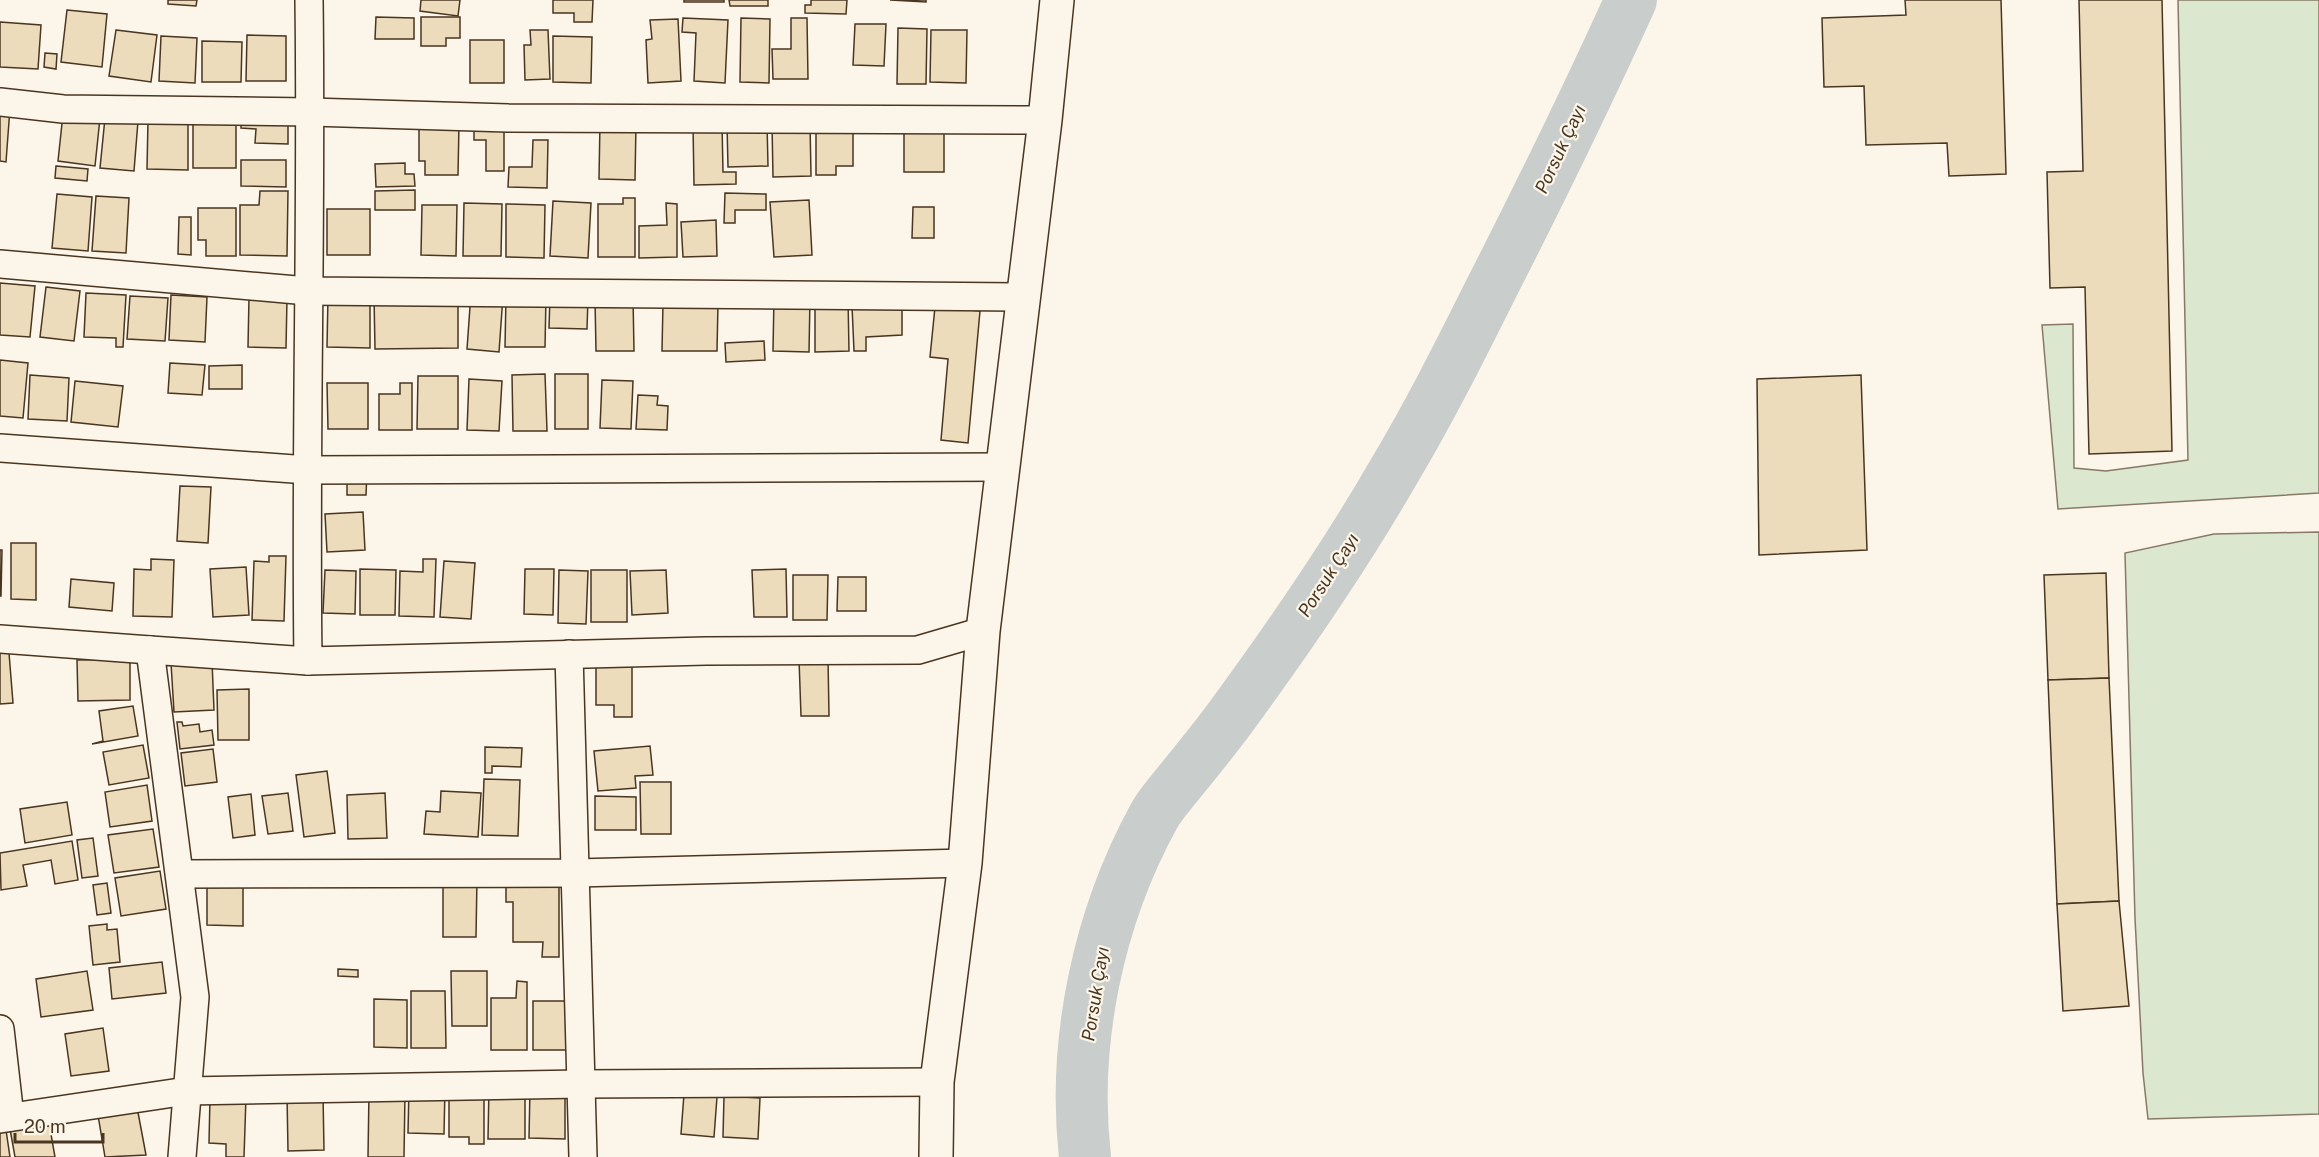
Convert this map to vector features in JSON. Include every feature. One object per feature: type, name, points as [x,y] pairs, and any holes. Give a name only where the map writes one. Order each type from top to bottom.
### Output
[{"type":"street","points":[[308,661],[308,291],[311,112],[309,0]]},
{"type":"street","points":[[936,1157],[937,1082],[965,864],[983,631],[1045,120],[1057,0]]},
{"type":"street","points":[[0,102],[63,109],[311,112],[519,118],[1045,120]]},
{"type":"street","points":[[0,264],[308,291],[1022,297]]},
{"type":"street","points":[[0,447],[308,470],[1003,467]]},
{"type":"street","points":[[0,639],[308,661],[706,651],[918,650],[983,631]]},
{"type":"street","points":[[150,650],[195,997],[182,1157]]},
{"type":"street","points":[[569,654],[583,1157]]},
{"type":"street","points":[[180,874],[576,873],[965,864]]},
{"type":"street","points":[[0,1029],[5,1118],[187,1091],[581,1084],[937,1082]]},
{"type":"green space","points":[[2178,0],[2319,0],[2319,493],[2058,509],[2042,325],[2073,324],[2074,468],[2106,471],[2188,460]]},
{"type":"green space","points":[[2319,532],[2319,1114],[2148,1119],[2143,1073],[2135,918],[2125,553],[2214,534]]},
{"type":"building","points":[[168,0],[197,0],[196,6],[168,4]]},
{"type":"building","points":[[421,0],[460,0],[458,16],[420,11]]},
{"type":"building","points":[[553,0],[593,0],[592,22],[574,22],[574,13],[553,13]]},
{"type":"building","points":[[684,0],[724,0],[724,2],[684,2]]},
{"type":"building","points":[[729,0],[768,0],[768,6],[730,6]]},
{"type":"building","points":[[811,0],[847,0],[846,14],[805,13],[805,5],[811,5]]},
{"type":"building","points":[[890,0],[926,0],[926,2]]},
{"type":"building","points":[[1905,0],[2001,0],[2006,174],[1949,176],[1947,143],[1866,145],[1864,86],[1824,87],[1822,18],[1906,15]]},
{"type":"building","points":[[2079,0],[2162,0],[2172,451],[2089,454],[2085,287],[2050,288],[2047,172],[2083,171]]},
{"type":"building","points":[[67,10],[107,14],[102,67],[61,62]]},
{"type":"building","points":[[376,17],[414,18],[414,39],[375,39]]},
{"type":"building","points":[[421,17],[460,17],[460,38],[446,38],[446,46],[421,46]]},
{"type":"building","points":[[683,18],[728,20],[725,83],[694,81],[696,33],[682,32]]},
{"type":"building","points":[[741,18],[770,19],[769,83],[740,82]]},
{"type":"building","points":[[791,18],[807,18],[808,79],[773,79],[772,49],[791,49]]},
{"type":"building","points":[[678,19],[681,81],[648,83],[646,40],[652,39],[650,20]]},
{"type":"building","points":[[0,22],[41,25],[38,69],[0,67]]},
{"type":"building","points":[[855,24],[886,24],[884,66],[853,65]]},
{"type":"building","points":[[898,28],[927,29],[926,84],[897,84]]},
{"type":"building","points":[[116,30],[157,35],[151,82],[109,76]]},
{"type":"building","points":[[530,30],[548,30],[550,79],[525,80],[524,45],[531,45]]},
{"type":"building","points":[[931,30],[967,30],[966,83],[930,82]]},
{"type":"building","points":[[247,35],[286,36],[286,81],[246,81]]},
{"type":"building","points":[[161,36],[197,38],[195,83],[159,81]]},
{"type":"building","points":[[553,36],[592,37],[591,83],[553,82]]},
{"type":"building","points":[[470,40],[504,40],[504,83],[470,83]]},
{"type":"building","points":[[202,41],[242,42],[241,82],[202,82]]},
{"type":"building","points":[[45,53],[57,54],[56,69],[44,67]]},
{"type":"building","points":[[0,107],[10,108],[6,162],[0,161]]},
{"type":"building","points":[[63,114],[100,118],[95,166],[58,161]]},
{"type":"building","points":[[105,118],[138,121],[134,171],[100,168]]},
{"type":"building","points":[[148,120],[188,121],[188,170],[147,169]]},
{"type":"building","points":[[193,122],[236,122],[236,168],[193,168]]},
{"type":"building","points":[[241,122],[288,123],[288,144],[255,143],[256,129],[241,128]]},
{"type":"building","points":[[600,122],[636,123],[635,180],[599,179]]},
{"type":"building","points":[[419,123],[459,123],[458,175],[425,175],[425,161],[419,161]]},
{"type":"building","points":[[474,123],[504,123],[504,171],[486,171],[486,140],[474,140]]},
{"type":"building","points":[[722,123],[723,172],[736,172],[736,184],[694,185],[693,124]]},
{"type":"building","points":[[767,123],[768,166],[728,167],[727,124]]},
{"type":"building","points":[[810,123],[811,176],[773,177],[772,124]]},
{"type":"building","points":[[816,123],[853,123],[853,166],[836,166],[836,175],[816,175]]},
{"type":"building","points":[[904,124],[944,124],[944,172],[904,172]]},
{"type":"building","points":[[533,140],[548,140],[547,188],[508,187],[509,167],[532,167]]},
{"type":"building","points":[[241,160],[286,160],[286,187],[241,186]]},
{"type":"building","points":[[405,163],[405,174],[414,174],[415,186],[376,187],[375,164]]},
{"type":"building","points":[[56,166],[88,169],[87,181],[55,178]]},
{"type":"building","points":[[415,190],[415,210],[375,210],[375,191]]},
{"type":"building","points":[[260,191],[288,191],[287,256],[240,255],[240,205],[259,205]]},
{"type":"building","points":[[725,193],[766,194],[766,210],[735,210],[735,223],[724,223]]},
{"type":"building","points":[[57,194],[92,197],[88,251],[52,248]]},
{"type":"building","points":[[96,196],[129,198],[126,253],[92,251]]},
{"type":"building","points":[[623,198],[635,198],[635,257],[598,257],[598,204],[623,204]]},
{"type":"building","points":[[809,200],[812,255],[774,257],[770,202]]},
{"type":"building","points":[[553,201],[591,203],[588,258],[550,256]]},
{"type":"building","points":[[464,203],[502,204],[501,256],[463,256]]},
{"type":"building","points":[[666,203],[677,204],[677,257],[639,258],[639,226],[667,225]]},
{"type":"building","points":[[506,204],[545,205],[544,258],[506,257]]},
{"type":"building","points":[[422,205],[457,205],[456,256],[421,255]]},
{"type":"building","points":[[913,207],[934,207],[934,238],[912,238]]},
{"type":"building","points":[[198,208],[236,208],[236,256],[206,256],[206,240],[198,240]]},
{"type":"building","points":[[327,209],[370,209],[370,255],[327,255]]},
{"type":"building","points":[[179,217],[191,217],[191,255],[178,254]]},
{"type":"building","points":[[716,220],[717,256],[683,257],[681,222]]},
{"type":"building","points":[[0,283],[35,286],[30,337],[0,335]]},
{"type":"building","points":[[46,287],[80,291],[74,341],[40,337]]},
{"type":"building","points":[[86,293],[126,295],[123,347],[116,347],[116,338],[84,337]]},
{"type":"building","points":[[471,293],[503,296],[499,352],[467,349]]},
{"type":"building","points":[[171,295],[207,297],[205,342],[169,340]]},
{"type":"building","points":[[130,296],[168,298],[165,341],[127,339]]},
{"type":"building","points":[[328,296],[370,296],[370,348],[327,347]]},
{"type":"building","points":[[374,296],[458,296],[458,348],[375,349]]},
{"type":"building","points":[[506,296],[546,297],[545,347],[505,347]]},
{"type":"building","points":[[249,297],[287,298],[286,348],[248,347]]},
{"type":"building","points":[[550,297],[588,298],[587,329],[549,328]]},
{"type":"building","points":[[774,297],[810,298],[809,352],[773,351]]},
{"type":"building","points":[[633,298],[634,351],[596,351],[595,299]]},
{"type":"building","points":[[815,298],[848,298],[849,351],[815,352]]},
{"type":"building","points":[[663,303],[718,303],[717,351],[662,351]]},
{"type":"building","points":[[902,304],[902,335],[866,337],[866,351],[854,351],[852,306]]},
{"type":"building","points":[[935,307],[980,311],[968,443],[941,440],[948,359],[930,357]]},
{"type":"building","points":[[764,341],[765,360],[726,362],[725,343]]},
{"type":"building","points":[[0,360],[28,363],[23,418],[0,416]]},
{"type":"building","points":[[170,363],[205,365],[202,395],[168,393]]},
{"type":"building","points":[[242,365],[242,389],[209,389],[209,366]]},
{"type":"building","points":[[545,374],[547,431],[513,431],[512,375]]},
{"type":"building","points":[[555,374],[588,374],[588,429],[555,429]]},
{"type":"building","points":[[30,375],[69,378],[67,421],[28,419]]},
{"type":"building","points":[[1861,375],[1867,550],[1759,555],[1757,379]]},
{"type":"building","points":[[418,376],[458,376],[458,429],[417,429]]},
{"type":"building","points":[[469,379],[502,381],[499,431],[467,430]]},
{"type":"building","points":[[602,380],[633,381],[631,429],[600,428]]},
{"type":"building","points":[[75,381],[123,386],[118,427],[71,422]]},
{"type":"building","points":[[327,383],[368,383],[368,429],[328,429]]},
{"type":"building","points":[[400,383],[412,383],[412,430],[379,430],[379,394],[400,394]]},
{"type":"building","points":[[638,395],[658,396],[657,405],[668,406],[667,430],[636,429]]},
{"type":"building","points":[[347,471],[367,471],[366,495],[347,495]]},
{"type":"building","points":[[180,486],[211,487],[208,543],[177,541]]},
{"type":"building","points":[[363,512],[365,550],[327,552],[325,514]]},
{"type":"building","points":[[11,543],[36,543],[36,600],[11,599]]},
{"type":"building","points":[[0,550],[2,550],[1,596],[0,596]]},
{"type":"building","points":[[269,556],[286,556],[284,621],[252,620],[254,561],[269,562]]},
{"type":"building","points":[[151,559],[174,560],[172,617],[133,616],[134,569],[151,570]]},
{"type":"building","points":[[423,559],[436,559],[434,617],[399,616],[400,571],[423,572]]},
{"type":"building","points":[[444,561],[475,563],[471,619],[440,617]]},
{"type":"building","points":[[246,567],[249,615],[213,617],[210,569]]},
{"type":"building","points":[[360,569],[396,570],[395,615],[360,615]]},
{"type":"building","points":[[525,569],[554,569],[553,615],[524,614]]},
{"type":"building","points":[[786,569],[787,617],[754,617],[752,570]]},
{"type":"building","points":[[325,570],[356,571],[355,614],[323,613]]},
{"type":"building","points":[[559,570],[588,571],[586,624],[558,623]]},
{"type":"building","points":[[591,570],[627,570],[627,622],[591,622]]},
{"type":"building","points":[[666,570],[668,613],[632,615],[630,571]]},
{"type":"building","points":[[2106,573],[2109,678],[2048,680],[2044,575]]},
{"type":"building","points":[[793,575],[828,575],[827,620],[793,620]]},
{"type":"building","points":[[838,577],[866,577],[866,611],[837,611]]},
{"type":"building","points":[[71,579],[114,583],[112,611],[69,607]]},
{"type":"building","points":[[0,653],[9,653],[13,703],[0,704]]},
{"type":"building","points":[[596,657],[632,657],[632,717],[614,717],[614,705],[596,705]]},
{"type":"building","points":[[828,658],[829,716],[801,716],[799,659]]},
{"type":"building","points":[[130,659],[130,700],[78,701],[77,660]]},
{"type":"building","points":[[212,661],[214,710],[174,712],[171,663]]},
{"type":"building","points":[[2109,678],[2119,901],[2057,904],[2048,680]]},
{"type":"building","points":[[249,689],[249,740],[218,740],[217,690]]},
{"type":"building","points":[[133,706],[138,736],[92,744],[103,741],[99,711]]},
{"type":"building","points":[[177,722],[182,722],[183,726],[199,724],[200,732],[212,730],[214,745],[180,749]]},
{"type":"building","points":[[143,745],[149,778],[109,785],[103,752]]},
{"type":"building","points":[[650,746],[653,775],[635,776],[636,788],[598,791],[594,751]]},
{"type":"building","points":[[485,747],[522,748],[521,767],[492,766],[492,773],[485,773]]},
{"type":"building","points":[[213,749],[217,782],[185,786],[181,753]]},
{"type":"building","points":[[327,771],[335,833],[304,837],[296,775]]},
{"type":"building","points":[[484,779],[520,780],[518,836],[482,835]]},
{"type":"building","points":[[640,782],[671,782],[671,834],[641,834]]},
{"type":"building","points":[[147,785],[152,821],[110,827],[105,792]]},
{"type":"building","points":[[441,791],[481,793],[478,837],[424,834],[426,811],[440,812]]},
{"type":"building","points":[[288,793],[293,831],[268,834],[262,796]]},
{"type":"building","points":[[385,793],[387,838],[348,839],[347,795]]},
{"type":"building","points":[[251,794],[255,835],[233,838],[228,797]]},
{"type":"building","points":[[595,796],[636,797],[636,830],[595,830]]},
{"type":"building","points":[[67,802],[72,835],[25,843],[20,809]]},
{"type":"building","points":[[153,829],[159,867],[114,873],[108,835]]},
{"type":"building","points":[[93,838],[98,876],[82,878],[77,840]]},
{"type":"building","points":[[72,841],[78,880],[55,884],[51,860],[23,865],[27,886],[1,890],[0,853]]},
{"type":"building","points":[[160,871],[166,909],[121,916],[115,878]]},
{"type":"building","points":[[506,876],[559,876],[559,957],[542,957],[543,942],[513,942],[513,902],[506,902]]},
{"type":"building","points":[[443,878],[477,878],[476,937],[443,937]]},
{"type":"building","points":[[207,880],[243,880],[243,926],[207,925]]},
{"type":"building","points":[[107,883],[111,913],[97,915],[93,885]]},
{"type":"building","points":[[2119,901],[2129,1006],[2063,1011],[2057,904]]},
{"type":"building","points":[[107,924],[107,930],[117,929],[120,962],[93,965],[89,926]]},
{"type":"building","points":[[162,962],[166,993],[112,999],[109,968]]},
{"type":"building","points":[[338,969],[358,970],[358,977],[338,976]]},
{"type":"building","points":[[87,971],[93,1010],[41,1017],[36,979]]},
{"type":"building","points":[[451,971],[487,971],[487,1026],[452,1026]]},
{"type":"building","points":[[517,981],[527,982],[527,1050],[491,1050],[491,998],[516,998]]},
{"type":"building","points":[[411,991],[445,991],[446,1048],[411,1048]]},
{"type":"building","points":[[374,999],[407,1000],[407,1048],[374,1047]]},
{"type":"building","points":[[533,1001],[567,1001],[567,1050],[533,1050]]},
{"type":"building","points":[[103,1028],[109,1071],[71,1076],[65,1034]]},
{"type":"building","points":[[489,1086],[525,1087],[525,1139],[488,1139]]},
{"type":"building","points":[[409,1088],[445,1088],[444,1134],[408,1133]]},
{"type":"building","points":[[449,1088],[484,1088],[484,1144],[469,1144],[469,1137],[449,1137]]},
{"type":"building","points":[[530,1088],[565,1088],[565,1139],[529,1138]]},
{"type":"building","points":[[369,1092],[405,1093],[404,1157],[368,1157]]},
{"type":"building","points":[[684,1094],[717,1097],[714,1137],[681,1134]]},
{"type":"building","points":[[287,1095],[323,1095],[324,1150],[288,1151]]},
{"type":"building","points":[[724,1096],[760,1098],[758,1139],[723,1137]]},
{"type":"building","points":[[210,1097],[246,1097],[244,1157],[226,1157],[226,1144],[209,1143]]},
{"type":"building","points":[[137,1107],[146,1155],[105,1157],[98,1115]]},
{"type":"building","points":[[49,1123],[55,1157],[15,1157],[10,1129]]},
{"type":"building","points":[[6,1130],[10,1157],[0,1157],[0,1131]]},
{"type":"waterway","name":"Porsuk Çayı","points":[[1085,1157],[1082,1070],[1086,1025],[1104,938],[1134,855],[1159,808],[1211,744],[1315,598],[1406,450],[1456,359],[1580,109],[1631,0]]}]
